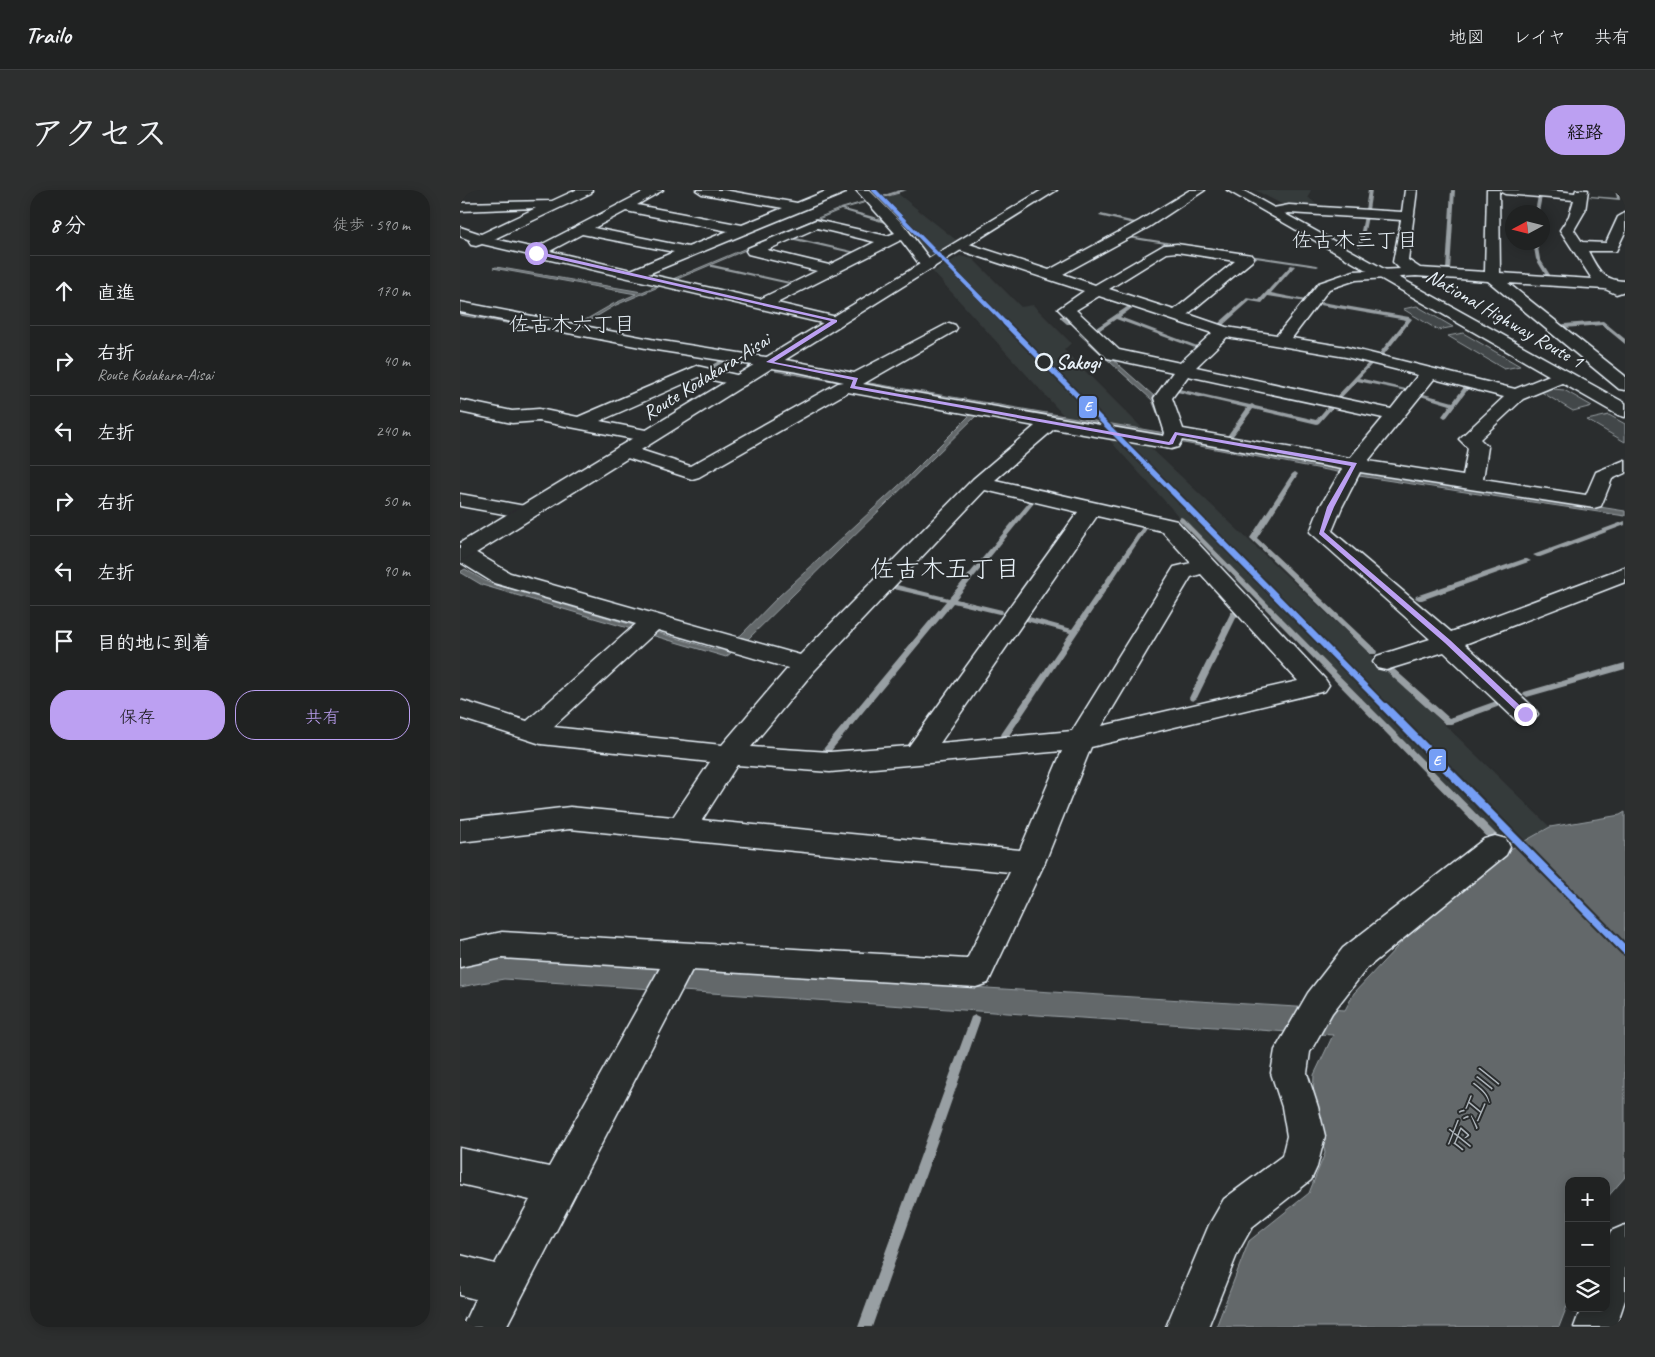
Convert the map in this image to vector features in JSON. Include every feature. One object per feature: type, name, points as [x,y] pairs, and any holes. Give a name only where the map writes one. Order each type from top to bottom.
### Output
[{"type":"main road","points":[[460,248],[482,240],[586,190]]},
{"type":"main road","points":[[536,253],[657,190]]},
{"type":"main road","points":[[702,190],[798,207]]},
{"type":"main road","points":[[631,275],[840,190]]},
{"type":"main road","name":"Route Kodakara-Aisai","points":[[460,553],[835,321],[1052,190]]},
{"type":"main road","points":[[1052,274],[1144,224],[1199,190]]},
{"type":"main road","name":"National Highway Route 1","points":[[1233,190],[1384,273],[1625,411]]},
{"type":"main road","points":[[1411,190],[1400,262],[1416,272]]},
{"type":"main road","points":[[1492,277],[1493,190]]},
{"type":"main road","points":[[1506,190],[1582,194],[1576,218],[1567,230],[1600,280],[1618,285],[1625,295]]},
{"type":"main road","points":[[868,196],[903,234],[928,266]]},
{"type":"main road","points":[[1315,197],[1330,211]]},
{"type":"main road","points":[[460,207],[559,203]]},
{"type":"main road","points":[[624,207],[742,229]]},
{"type":"main road","points":[[1273,212],[1289,209],[1408,216]]},
{"type":"main road","points":[[1578,246],[1611,248],[1625,217]]},
{"type":"main road","points":[[831,270],[753,251],[816,224],[889,241]]},
{"type":"main road","points":[[581,230],[689,251]]},
{"type":"main road","points":[[460,231],[482,240],[536,253],[835,321]]},
{"type":"main road","points":[[761,305],[903,234]]},
{"type":"main road","points":[[961,246],[1223,331],[1346,352],[1517,395]]},
{"type":"main road","points":[[1177,315],[1247,258],[1177,248],[1164,249],[1066,309],[1114,354],[1395,415]]},
{"type":"main road","points":[[1281,341],[1324,286],[1354,276],[1416,272],[1618,285]]},
{"type":"main road","points":[[1492,277],[1625,385]]},
{"type":"main road","points":[[460,308],[656,345],[769,362],[853,383],[1050,423],[1174,437],[1352,469],[1594,502],[1603,476],[1625,466]]},
{"type":"main road","points":[[625,450],[692,473],[949,328]]},
{"type":"main road","points":[[1174,437],[1163,398],[1185,368],[1223,331]]},
{"type":"main road","points":[[580,422],[701,372],[739,381]]},
{"type":"main road","points":[[1429,374],[1352,469],[1330,507],[1321,532],[1448,642],[1525,714]]},
{"type":"main road","points":[[1472,484],[1478,447],[1469,439],[1517,395],[1563,376]]},
{"type":"main road","points":[[460,406],[512,417],[539,415],[650,436]]},
{"type":"main road","points":[[682,827],[729,755],[805,665],[980,483],[1050,423]]},
{"type":"main road","points":[[460,709],[541,735],[729,755],[830,762],[1080,740],[1316,685],[1169,526],[1091,510],[980,483]]},
{"type":"main road","points":[[460,500],[525,512]]},
{"type":"main road","points":[[917,755],[1091,510]]},
{"type":"main road","points":[[460,553],[502,578],[646,628],[735,645],[805,665]]},
{"type":"main road","points":[[460,954],[502,945],[675,972],[976,973],[1030,862],[1080,740],[1182,572],[1205,566]]},
{"type":"main road","points":[[1386,662],[1448,642],[1625,574]]},
{"type":"main road","points":[[531,732],[646,628]]},
{"type":"main road","points":[[460,831],[570,818],[682,827],[739,835],[1030,862]]},
{"type":"main road","points":[[1187,1327],[1223,1239],[1238,1213],[1298,1167],[1306,1136],[1300,1107],[1289,1073],[1293,1050],[1320,1003],[1354,958],[1495,847]]},
{"type":"main road","points":[[483,1327],[675,972]]},
{"type":"main road","points":[[460,1166],[558,1188]]},
{"type":"main road","points":[[1610,1285],[1625,1245]]},
{"type":"main road","points":[[460,1276],[505,1287]]},
{"type":"main road","points":[[1595,1327],[1601,1312]]},
{"type":"shaded area","points":[[1255,190],[1311,190],[1308,197],[1318,206],[1314,208],[1287,207]]},
{"type":"shaded area","points":[[897,193],[956,240],[926,258],[876,199]]},
{"type":"shaded area","points":[[960,256],[973,259],[1021,307],[1033,305],[1071,343],[1064,350],[1143,429],[1065,417],[933,272]]},
{"type":"shaded area","points":[[1417,306],[1453,327],[1438,330],[1403,309]]},
{"type":"shaded area","points":[[1463,333],[1520,366],[1504,369],[1448,336]]},
{"type":"shaded area","points":[[1551,387],[1564,390],[1592,406],[1573,411],[1538,390]]},
{"type":"shaded area","points":[[1609,415],[1625,424],[1625,442],[1587,420]]},
{"type":"shaded area","points":[[1104,434],[1136,434],[1443,723],[1550,827],[1507,851],[1181,519]]},
{"type":"water","points":[[899,193],[842,209],[616,305],[584,324],[580,323],[613,304],[636,294],[493,268],[642,292],[839,209]]},
{"type":"water","points":[[460,312],[750,363],[746,365],[460,315]]},
{"type":"water","points":[[1083,333],[1155,397],[1170,435],[1363,470],[1625,511],[1625,516],[1359,476],[1104,428],[775,371],[781,368],[1165,433],[1152,400],[1079,334]]},
{"type":"water","points":[[974,411],[979,413],[747,640],[726,657],[482,585],[460,572],[465,569],[487,582],[717,650],[741,635],[779,596],[910,475]]},
{"type":"water","name":"市江川","points":[[1625,812],[1625,1177],[1610,1194],[1610,1177],[1565,1177],[1565,1311],[1559,1327],[1216,1327],[1249,1241],[1309,1193],[1325,1153],[1313,1099],[1314,1075],[1333,1035],[504,979],[460,987],[460,967],[498,958],[1345,1010],[1354,993],[1409,934],[1507,851],[1550,827],[1620,815]]},
{"type":"waterway","points":[[886,195],[905,190]]},
{"type":"waterway","points":[[1367,210],[1370,190]]},
{"type":"waterway","points":[[1448,270],[1453,190]]},
{"type":"waterway","points":[[1591,197],[1619,199],[1617,190]]},
{"type":"waterway","points":[[1538,205],[1540,196]]},
{"type":"waterway","points":[[842,209],[890,223],[895,235]]},
{"type":"waterway","points":[[1101,215],[1138,224]]},
{"type":"waterway","points":[[1360,246],[1366,216]]},
{"type":"waterway","points":[[1129,237],[1185,246]]},
{"type":"waterway","points":[[792,238],[856,253]]},
{"type":"waterway","points":[[1536,250],[1538,259],[1550,278]]},
{"type":"waterway","points":[[1243,255],[1317,266]]},
{"type":"waterway","points":[[713,266],[794,284]]},
{"type":"waterway","points":[[1267,294],[1293,266]]},
{"type":"waterway","points":[[1221,324],[1249,299],[1260,302],[1267,294]]},
{"type":"waterway","points":[[1267,294],[1304,301]]},
{"type":"waterway","points":[[1322,304],[1409,319],[1380,356]]},
{"type":"waterway","points":[[1095,331],[1133,305]]},
{"type":"waterway","points":[[1062,317],[1069,323]]},
{"type":"waterway","points":[[1116,317],[1197,347]]},
{"type":"waterway","points":[[1564,326],[1603,323],[1625,342]]},
{"type":"waterway","points":[[700,374],[724,360]]},
{"type":"waterway","points":[[1355,379],[1371,362]]},
{"type":"waterway","points":[[1337,399],[1355,379]]},
{"type":"waterway","points":[[1355,379],[1404,390]]},
{"type":"waterway","points":[[1454,404],[1466,388]]},
{"type":"waterway","points":[[1179,391],[1251,407]]},
{"type":"waterway","points":[[1420,395],[1454,404]]},
{"type":"waterway","points":[[1445,416],[1454,404]]},
{"type":"waterway","points":[[1251,407],[1317,422],[1331,406]]},
{"type":"waterway","points":[[1228,439],[1251,407]]},
{"type":"waterway","points":[[1295,474],[1253,538],[1373,652]]},
{"type":"waterway","points":[[951,600],[1032,502]]},
{"type":"waterway","points":[[1181,519],[1501,845]]},
{"type":"waterway","points":[[1537,555],[1625,523]]},
{"type":"waterway","points":[[1005,735],[1145,527]]},
{"type":"waterway","points":[[1419,598],[1527,561]]},
{"type":"waterway","points":[[897,587],[951,600]]},
{"type":"waterway","points":[[827,750],[951,600]]},
{"type":"waterway","points":[[951,600],[999,612]]},
{"type":"waterway","points":[[1193,698],[1234,614]]},
{"type":"waterway","points":[[1029,619],[1074,632]]},
{"type":"waterway","points":[[1527,694],[1625,666]]},
{"type":"waterway","points":[[1390,670],[1448,722],[1505,701]]},
{"type":"waterway","points":[[865,1327],[975,1020]]},
{"type":"transit line","name":"E","points":[[874,190],[1625,950]]},
{"type":"place","name":"Sakogi","points":[[1044,362]]},
{"type":"district","name":"佐古木三丁目","points":[[1355,240]]},
{"type":"district","name":"佐古木六丁目","points":[[572,324]]},
{"type":"district","name":"佐古木五丁目","points":[[945,568]]},
{"type":"route","points":[[536,253],[835,321],[769,362],[856,379],[852,387],[1169,443],[1171,443],[1175,433],[1355,464],[1330,507],[1321,532],[1448,642],[1525,714]]}]
